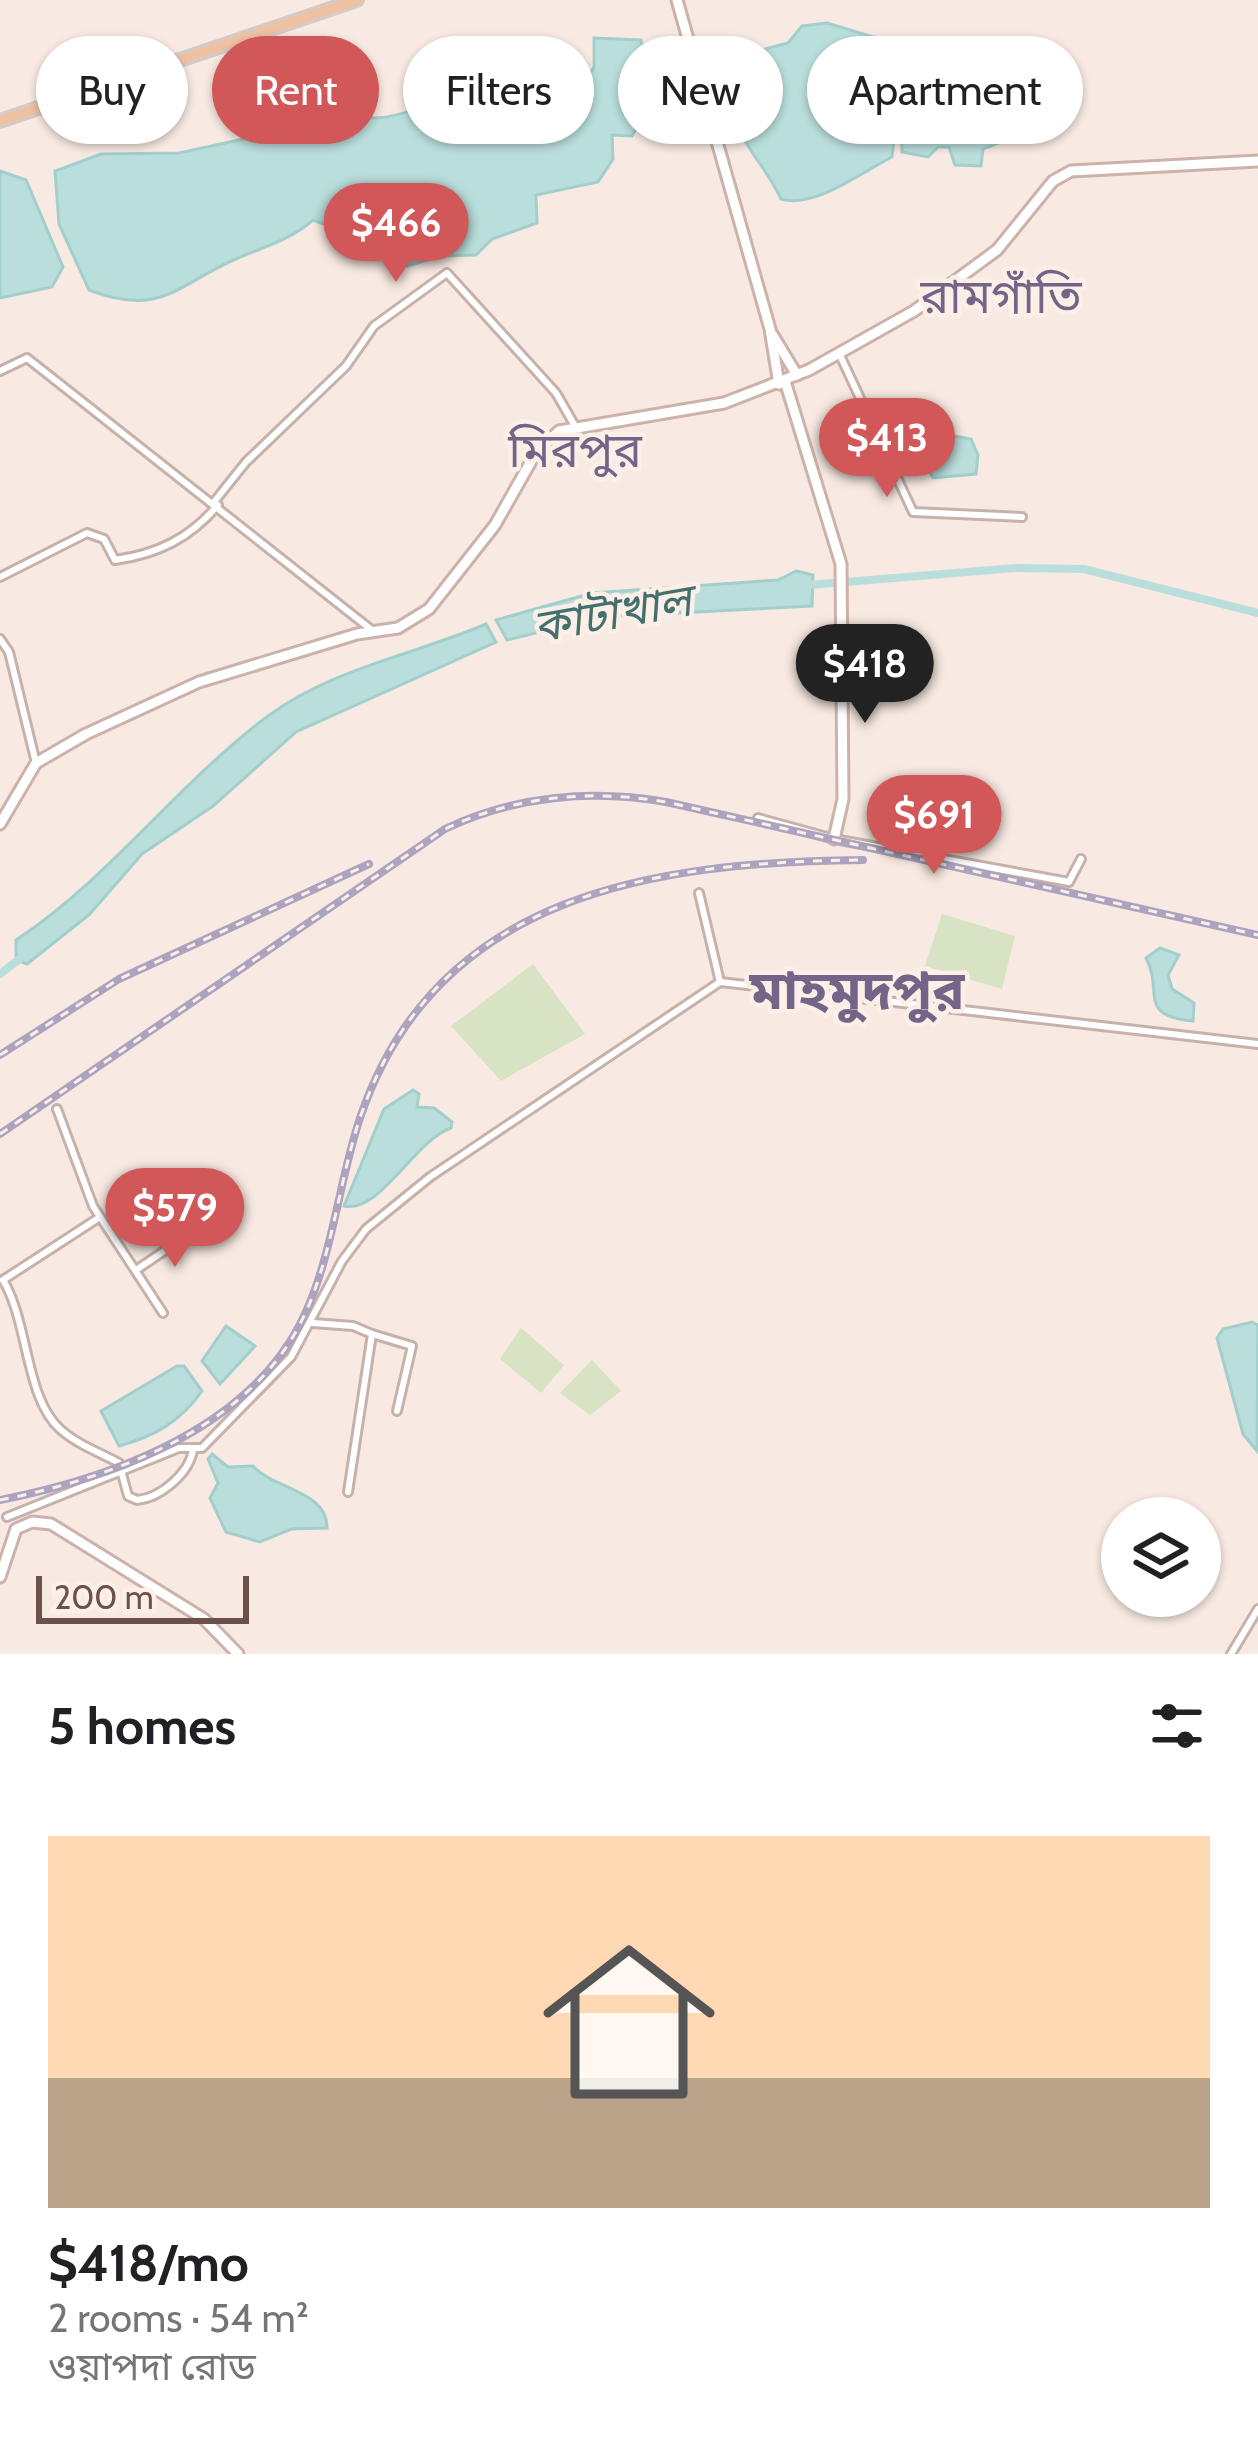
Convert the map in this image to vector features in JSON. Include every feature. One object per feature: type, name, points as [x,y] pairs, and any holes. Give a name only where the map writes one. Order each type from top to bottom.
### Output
[{"type":"main road","points":[[0,121],[357,0]]},
{"type":"main road","points":[[677,0],[782,383],[841,564],[843,808],[834,838]]},
{"type":"main road","points":[[0,824],[36,763],[199,682],[373,631],[398,628],[446,595],[549,439],[575,426],[724,403],[797,376],[914,310],[997,250],[1061,175],[1080,169],[1258,161]]},
{"type":"main road","points":[[770,329],[797,376]]},
{"type":"main road","points":[[0,1577],[19,1526],[32,1522],[74,1535],[204,1618],[238,1654]]},
{"type":"street","points":[[0,577],[87,533],[104,539],[115,560],[181,541],[246,462],[346,366],[374,326],[447,273],[556,393],[575,426]]},
{"type":"street","points":[[838,353],[914,512],[1022,517]]},
{"type":"street","points":[[0,371],[27,358],[373,631]]},
{"type":"street","points":[[0,639],[9,652],[36,763]]},
{"type":"street","points":[[758,818],[834,838],[1069,882],[1082,859]]},
{"type":"street","points":[[699,893],[720,982]]},
{"type":"street","points":[[4,1518],[179,1448],[202,1448],[250,1403],[313,1323],[342,1261],[366,1229],[430,1177],[720,982],[1258,1044]]},
{"type":"street","points":[[57,1109],[74,1165],[100,1217],[163,1313]]},
{"type":"street","points":[[100,1217],[2,1281],[17,1304],[37,1387],[56,1426],[118,1463],[128,1496],[156,1498],[192,1460],[193,1450]]},
{"type":"street","points":[[136,1270],[188,1235]]},
{"type":"street","points":[[313,1323],[353,1326],[412,1346],[397,1411]]},
{"type":"street","points":[[348,1492],[372,1334]]},
{"type":"street","points":[[26,1510],[23,1518],[32,1522]]},
{"type":"street","points":[[4,1518],[19,1526]]},
{"type":"street","points":[[1231,1654],[1258,1609]]},
{"type":"green space","points":[[942,914],[1015,936],[1002,989],[925,966]]},
{"type":"green space","points":[[533,964],[585,1034],[501,1081],[451,1026]]},
{"type":"green space","points":[[521,1328],[564,1365],[541,1393],[500,1359]]},
{"type":"green space","points":[[592,1360],[621,1391],[590,1415],[560,1393]]},
{"type":"water","points":[[827,23],[870,36],[807,36],[807,144],[893,144],[892,157],[852,180],[794,201],[781,199],[748,144],[783,144],[783,44],[802,26]]},
{"type":"water","points":[[594,38],[618,39],[618,135],[612,135],[613,159],[598,182],[536,195],[537,223],[492,239],[476,255],[441,256],[407,266],[379,245],[313,220],[287,238],[168,294],[134,300],[89,290],[59,224],[55,171],[101,154],[179,153],[221,144],[379,144],[379,117],[403,113],[403,144],[594,144]]},
{"type":"water","points":[[902,144],[996,144],[983,149],[981,166],[955,165],[949,147],[938,147],[928,157],[902,152]]},
{"type":"water","points":[[0,171],[26,180],[63,267],[52,287],[0,298]]},
{"type":"water","points":[[943,434],[971,439],[978,455],[976,474],[933,478],[917,447]]},
{"type":"water","points":[[796,571],[813,575],[812,606],[602,617],[507,640],[496,620],[592,593],[778,580]]},
{"type":"water","points":[[486,624],[496,642],[296,732],[213,806],[142,854],[89,915],[27,964],[16,960],[16,940],[82,888],[203,771],[268,716],[347,674]]},
{"type":"water","points":[[1160,948],[1179,955],[1168,975],[1172,989],[1194,1003],[1193,1021],[1158,1008],[1146,958]]},
{"type":"water","points":[[413,1090],[419,1094],[417,1107],[434,1108],[452,1122],[451,1128],[424,1146],[371,1199],[344,1206],[384,1109]]},
{"type":"water","points":[[1252,1322],[1258,1325],[1257,1451],[1243,1434],[1217,1338],[1223,1329]]},
{"type":"water","points":[[226,1326],[255,1346],[220,1384],[202,1361]]},
{"type":"water","points":[[184,1366],[202,1391],[166,1426],[119,1446],[101,1411]]},
{"type":"water","points":[[212,1454],[228,1467],[253,1466],[309,1498],[325,1516],[327,1528],[291,1529],[260,1542],[226,1532],[210,1498],[218,1483],[208,1459]]},
{"type":"waterway","name":"কাটাখাল","points":[[809,585],[1015,568],[1084,569],[1258,613]]},
{"type":"waterway","name":"কাটাখাল","points":[[0,974],[22,957]]},
{"type":"railway","points":[[0,1134],[445,829],[498,809],[553,798],[610,796],[666,802],[1258,935]]},
{"type":"railway","points":[[0,1500],[80,1480],[161,1449],[233,1404],[264,1376],[289,1343],[314,1291],[360,1118],[395,1042],[442,983],[498,938],[563,905],[633,883],[708,869],[863,860]]},
{"type":"railway","points":[[0,1055],[119,979],[369,864]]},
{"type":"district","name":"রামগাঁতি","points":[[1001,296]]},
{"type":"district","name":"মিরপুর","points":[[575,450]]},
{"type":"district","name":"মাহমুদপুর","points":[[857,990]]}]
